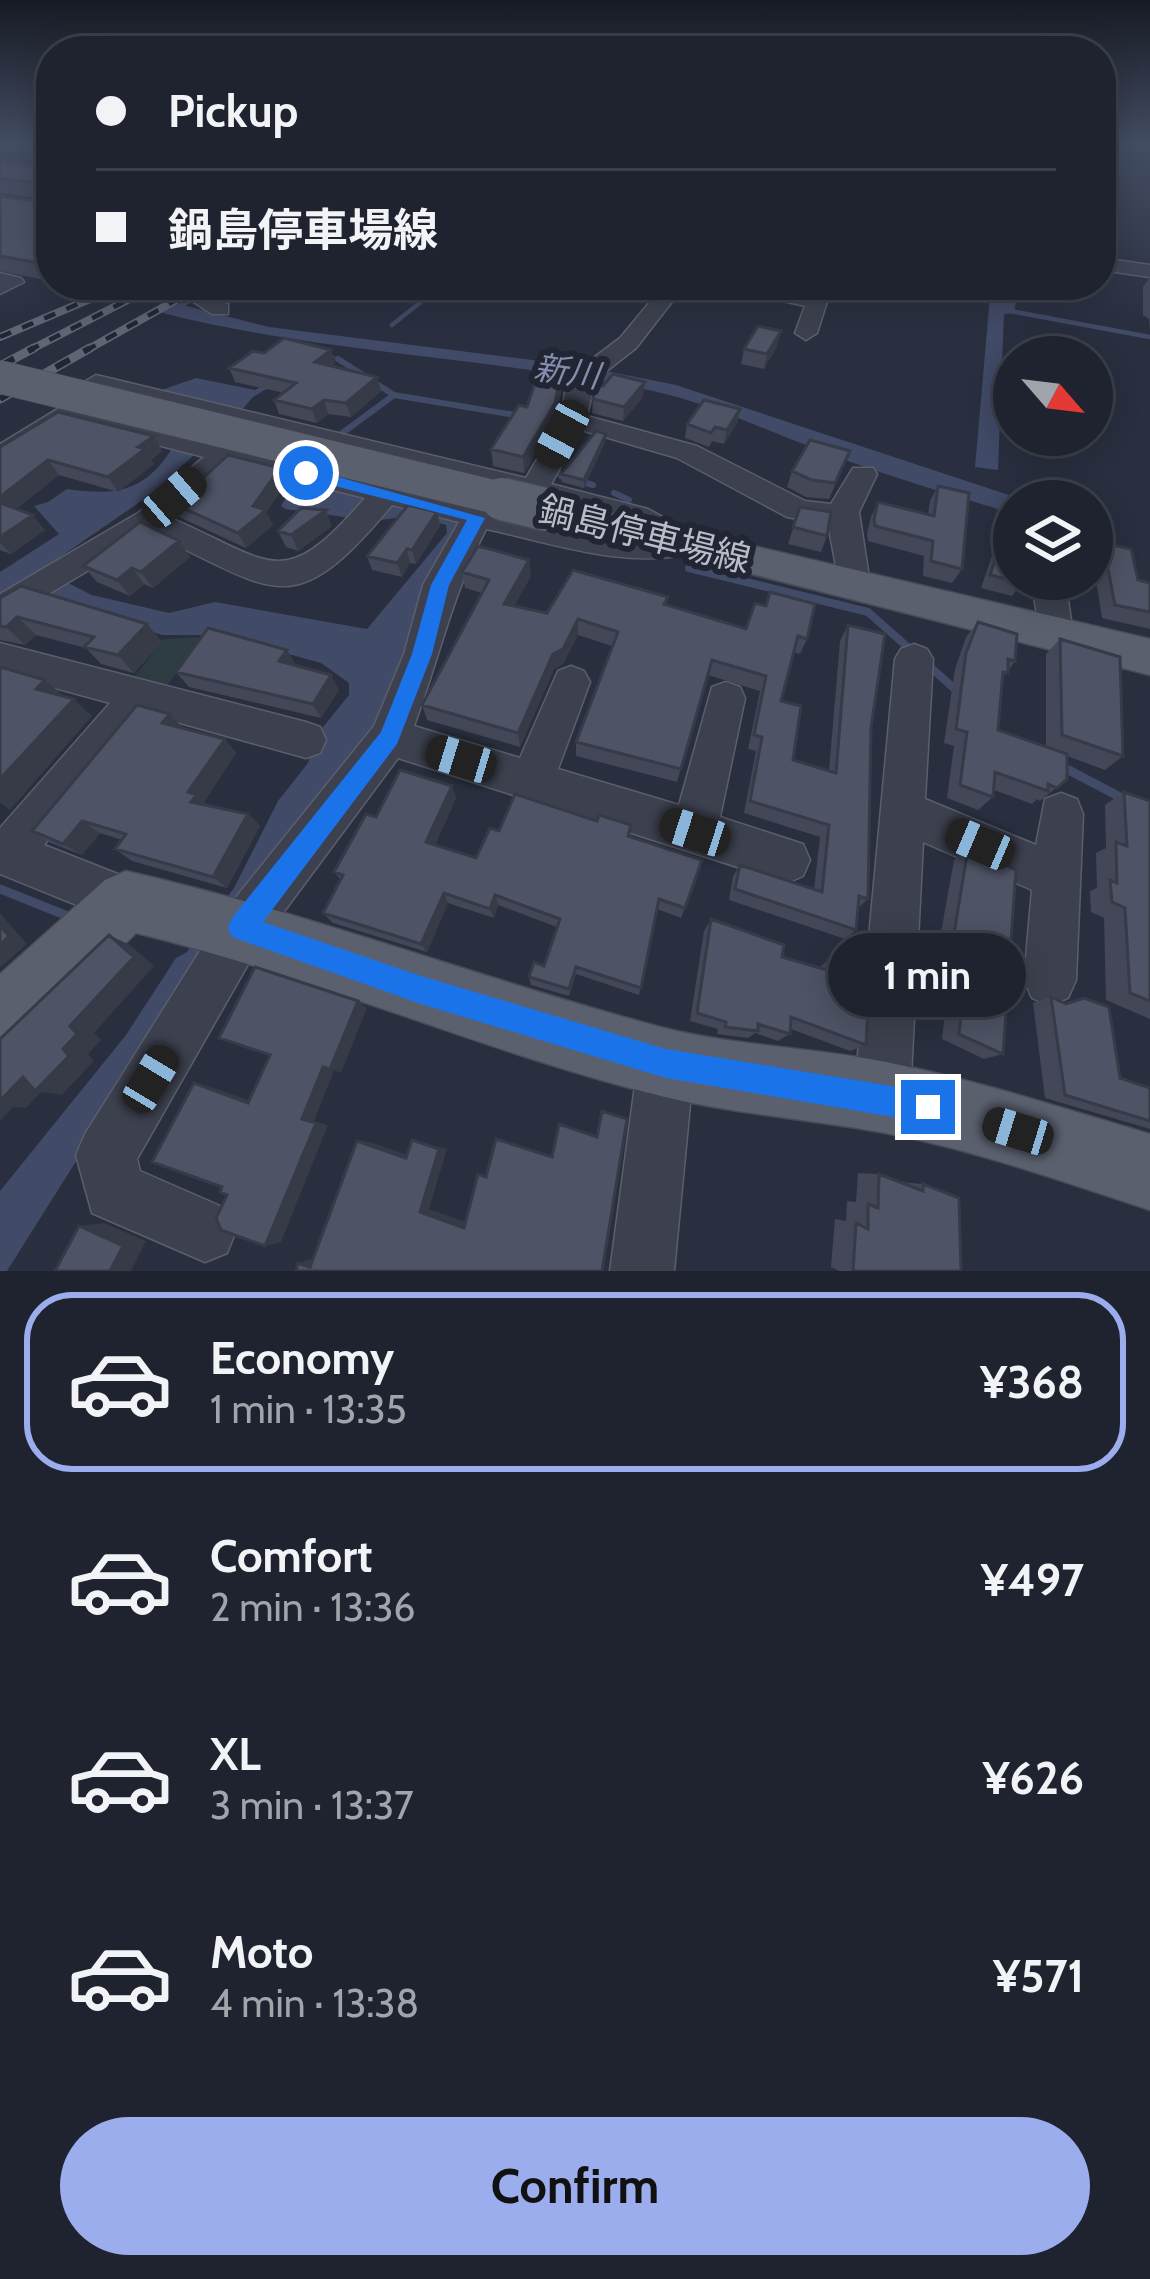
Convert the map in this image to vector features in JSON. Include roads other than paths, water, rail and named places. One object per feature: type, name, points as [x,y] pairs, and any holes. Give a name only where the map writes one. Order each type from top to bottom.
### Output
[{"type":"main road","name":"鍋島停車場線","points":[[0,377],[541,500],[686,544],[1150,657]]},
{"type":"main road","points":[[0,1019],[126,901],[225,923],[421,990],[666,1064],[882,1097],[974,1118],[1150,1172]]},
{"type":"street","points":[[1116,266],[1150,271]]},
{"type":"street","points":[[0,279],[14,281],[0,288]]},
{"type":"street","points":[[205,300],[220,309]]},
{"type":"street","points":[[96,382],[541,500],[586,373],[628,343],[663,300]]},
{"type":"street","points":[[806,333],[818,302],[808,300]]},
{"type":"street","points":[[0,457],[64,413],[226,453],[376,504],[477,518],[621,547],[686,544]]},
{"type":"street","points":[[573,420],[687,452],[798,510],[843,516]]},
{"type":"street","points":[[0,610],[149,520],[226,453]]},
{"type":"street","points":[[853,584],[843,516],[846,498],[863,474]]},
{"type":"street","points":[[149,520],[273,576],[295,577],[319,565],[349,539],[376,504]]},
{"type":"street","points":[[205,1231],[114,1191],[106,1155],[225,923],[390,737],[422,654],[440,585],[477,518]]},
{"type":"street","points":[[1051,600],[1055,634]]},
{"type":"street","points":[[0,658],[305,740]]},
{"type":"street","points":[[882,1097],[914,658]]},
{"type":"street","points":[[532,781],[571,682]]},
{"type":"street","points":[[126,901],[4,852],[140,696]]},
{"type":"street","points":[[695,832],[726,698]]},
{"type":"street","points":[[390,737],[787,860]]},
{"type":"street","points":[[903,811],[1057,877]]},
{"type":"street","points":[[1050,980],[1061,814]]},
{"type":"street","points":[[642,1271],[666,1064]]},
{"type":"water","points":[[990,300],[1015,300],[1015,313],[1004,314],[1003,336],[993,336],[993,456],[999,456],[998,470],[975,467]]},
{"type":"water","name":"新川","points":[[175,303],[269,327],[581,366],[676,385],[993,490],[993,507],[871,469],[675,396],[591,379],[281,337],[159,312]]},
{"type":"water","points":[[321,350],[344,361],[323,355],[253,397],[241,411],[159,391],[196,378],[255,390]]},
{"type":"water","points":[[173,447],[196,453],[150,495],[53,562],[51,574],[0,598],[0,572],[59,534],[34,506],[67,489],[128,488],[152,474]]},
{"type":"water","points":[[296,480],[460,523],[382,715],[155,1036],[7,1271],[0,1271],[0,1191],[126,1035],[176,958],[187,952],[234,888],[278,801],[308,763],[319,732],[349,695],[349,683],[321,663],[219,635],[162,635],[42,598],[64,581],[92,595],[169,613],[215,602],[367,629],[447,533],[446,525],[411,516],[373,521],[285,509],[281,506]]},
{"type":"waterway","points":[[177,308],[191,300]]},
{"type":"waterway","points":[[392,325],[423,300]]},
{"type":"waterway","points":[[1010,311],[1150,337]]},
{"type":"waterway","points":[[338,359],[394,395]]},
{"type":"waterway","points":[[341,434],[394,395]]},
{"type":"waterway","points":[[394,395],[521,416]]},
{"type":"waterway","points":[[554,465],[561,476],[593,485]]},
{"type":"waterway","points":[[614,493],[629,500]]},
{"type":"waterway","points":[[689,568],[868,612],[912,651]]},
{"type":"waterway","points":[[928,665],[957,691]]},
{"type":"waterway","points":[[1061,766],[1122,798]]},
{"type":"waterway","points":[[0,889],[70,917]]},
{"type":"railway","points":[[0,337],[88,300]]},
{"type":"railway","points":[[28,351],[128,300]]},
{"type":"railway","points":[[85,351],[176,300]]},
{"type":"railway","points":[[0,366],[34,348]]},
{"type":"railway","points":[[0,399],[90,348]]}]
